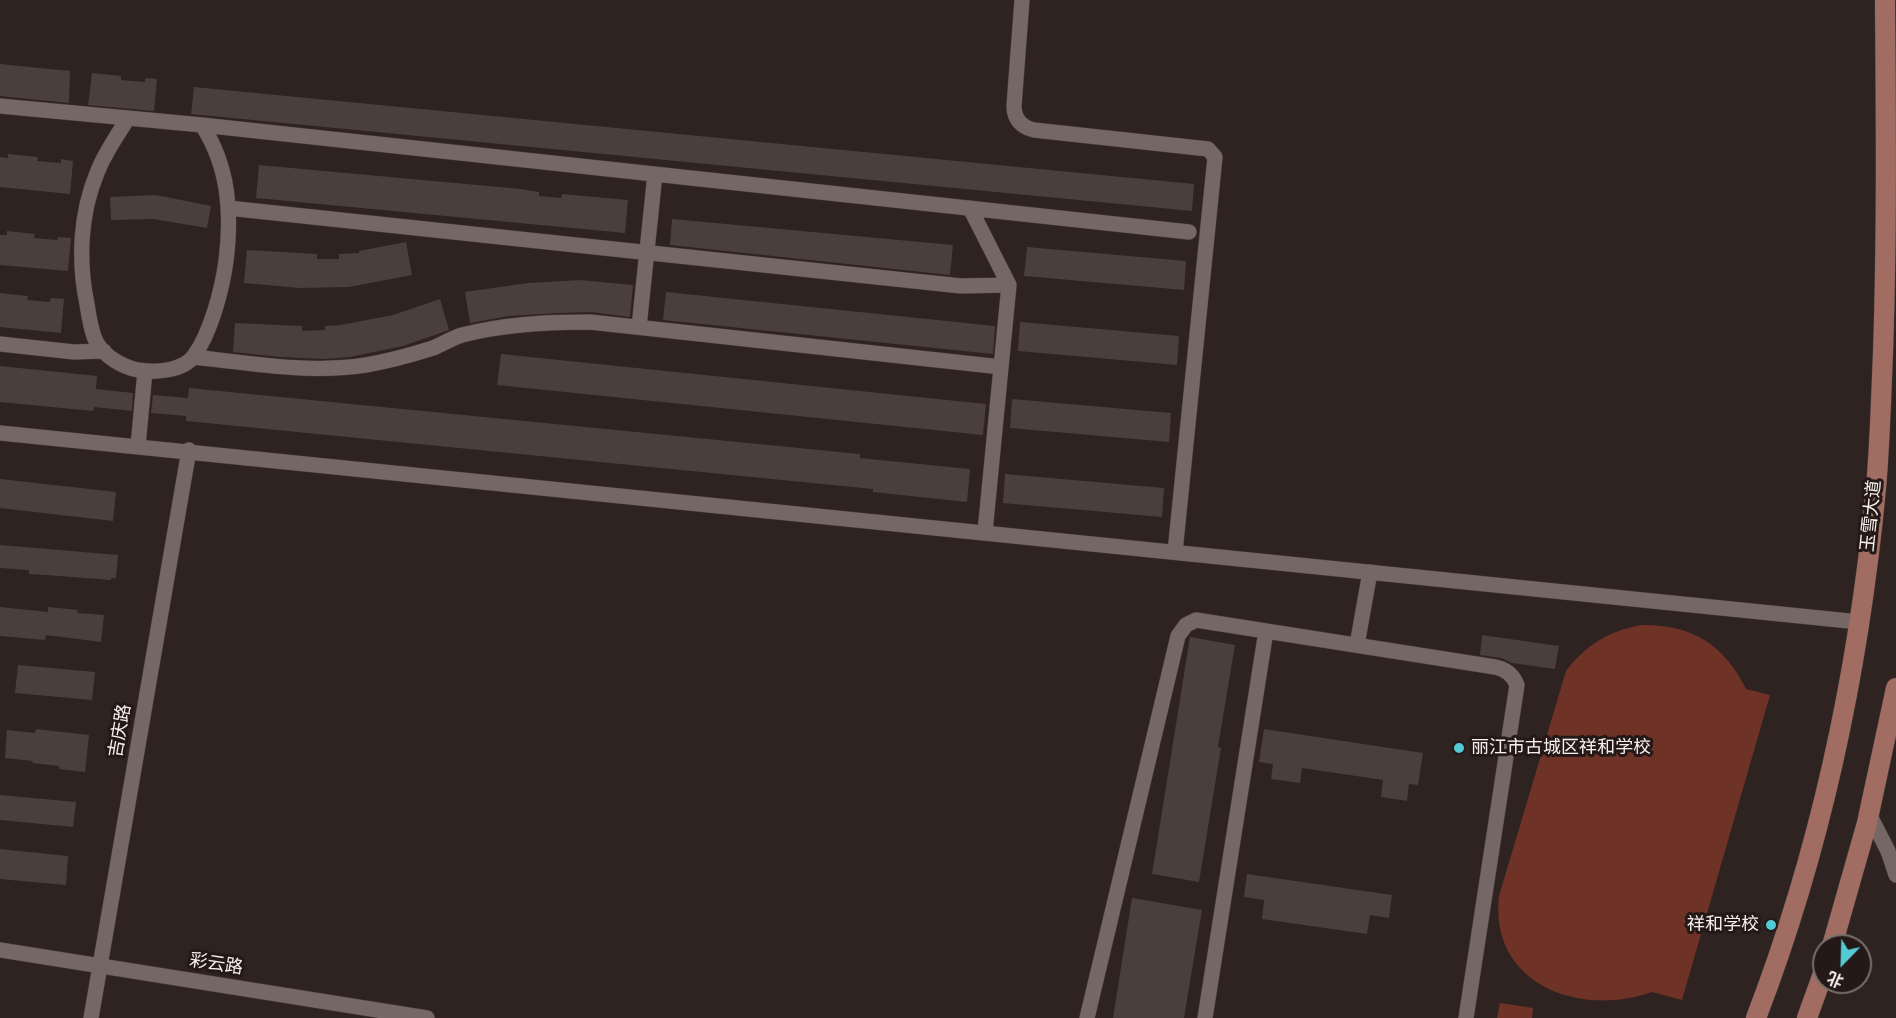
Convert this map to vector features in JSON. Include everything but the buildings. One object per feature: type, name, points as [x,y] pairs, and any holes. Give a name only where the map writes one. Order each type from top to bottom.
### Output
[{"type":"main road","name":"玉雪大道","points":[[1756,1018],[1783,944],[1810,855],[1842,719],[1859,622],[1876,486],[1882,387],[1886,228],[1885,0]]},
{"type":"main road","points":[[1835,934],[1869,814],[1896,688]]},
{"type":"main road","points":[[1807,1018],[1816,994]]},
{"type":"street","points":[[1022,0],[1014,105],[1016,118],[1020,123],[1035,129],[1208,149],[1215,157],[1175,552]]},
{"type":"street","points":[[0,106],[202,125],[1189,232]]},
{"type":"street","points":[[128,118],[97,172],[85,214],[82,255],[86,298],[96,342],[122,365],[145,371],[165,370],[193,357],[294,367],[340,368],[386,361],[428,349],[459,336],[513,326],[573,322],[639,327],[1001,367]]},
{"type":"street","points":[[193,357],[211,319],[221,286],[228,243],[227,189],[222,165],[202,125]]},
{"type":"street","points":[[639,327],[655,174]]},
{"type":"street","points":[[228,208],[961,286],[1009,285]]},
{"type":"street","points":[[970,208],[1009,285],[985,532]]},
{"type":"street","points":[[0,344],[74,352],[104,351]]},
{"type":"street","points":[[138,446],[145,371]]},
{"type":"street","points":[[0,433],[189,450],[1859,622]]},
{"type":"street","name":"吉庆路","points":[[91,1018],[189,450]]},
{"type":"street","points":[[1357,645],[1370,572]]},
{"type":"street","points":[[1087,1018],[1178,636],[1186,625],[1196,620],[1501,668],[1511,674],[1517,685],[1466,1018]]},
{"type":"street","points":[[1205,1018],[1266,631]]},
{"type":"street","points":[[1869,814],[1888,851],[1896,875]]},
{"type":"street","name":"彩云路","points":[[0,950],[426,1018]]},
{"type":"shaded area","points":[[1641,625],[1675,628],[1704,640],[1727,660],[1746,689],[1770,695],[1682,1000],[1652,992],[1624,999],[1595,1000],[1568,996],[1544,986],[1524,971],[1508,951],[1500,926],[1499,896],[1566,671],[1599,640]]},
{"type":"shaded area","points":[[1500,1003],[1533,1008],[1532,1018],[1497,1018]]},
{"type":"place","name":"丽江市古城区祥和学校","points":[[1459,748]]},
{"type":"place","name":"祥和学校","points":[[1771,925]]}]
